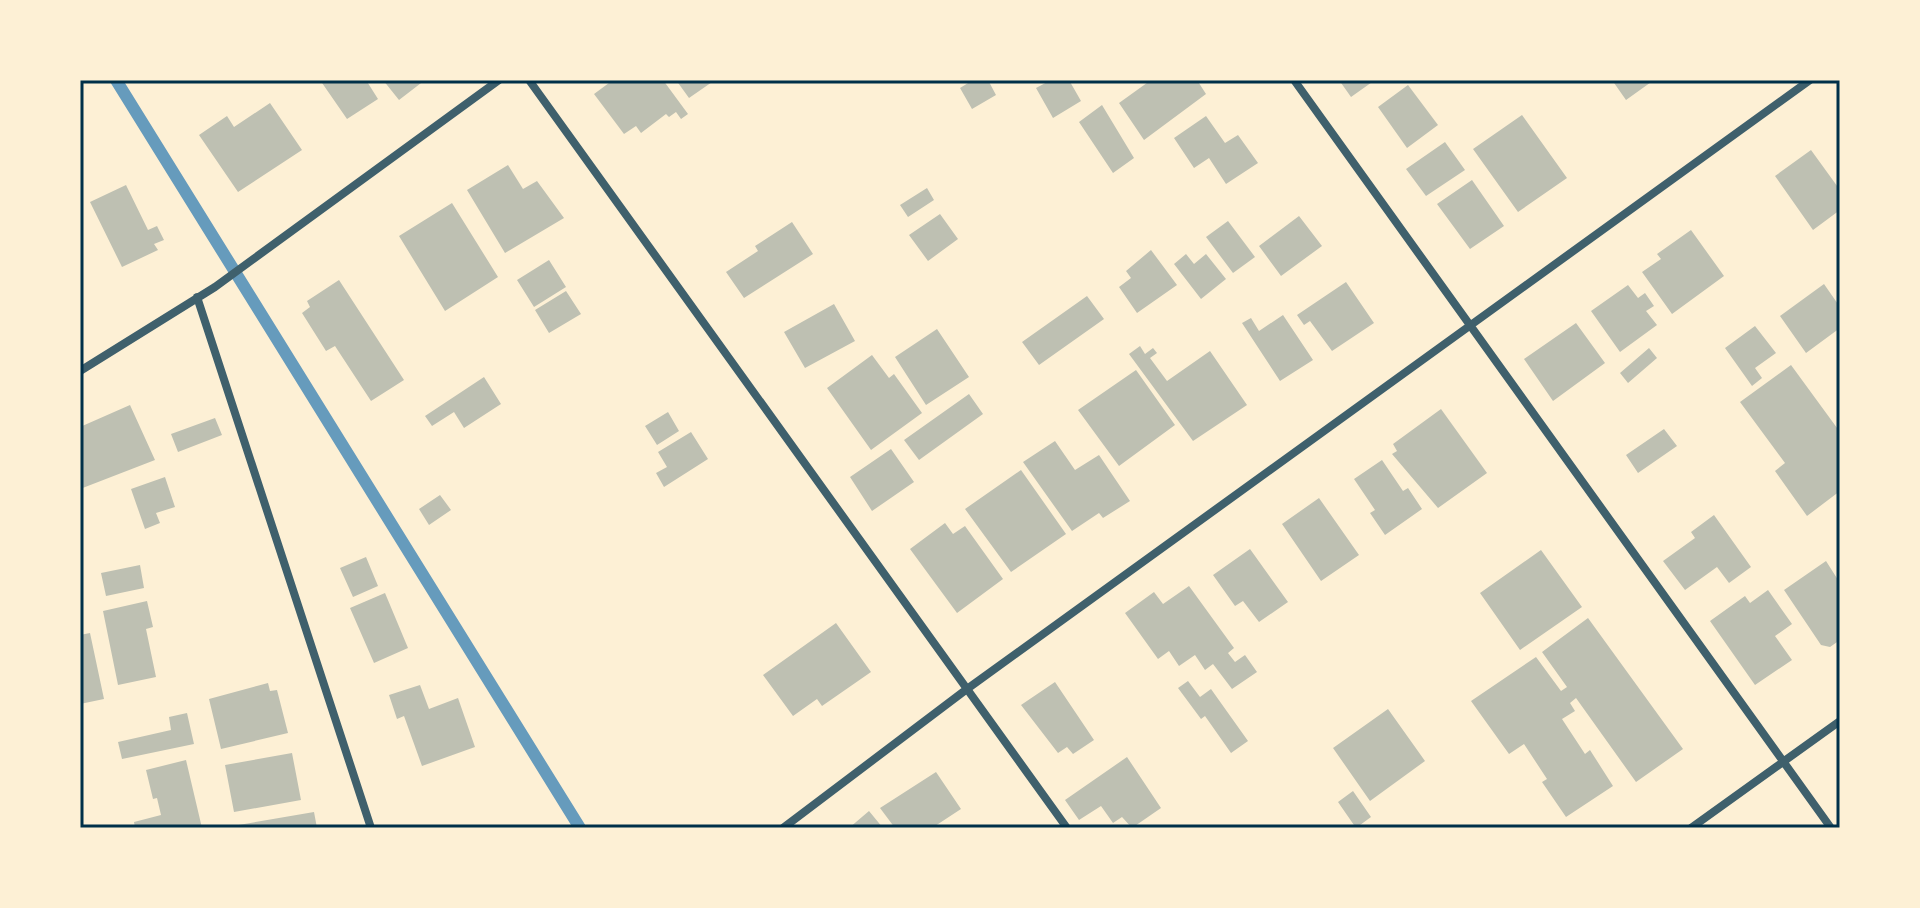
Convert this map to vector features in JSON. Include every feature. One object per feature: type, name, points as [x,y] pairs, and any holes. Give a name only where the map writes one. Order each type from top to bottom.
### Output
[{"type":"street","points":[[80,371],[215,287],[499,80]]},
{"type":"street","points":[[529,80],[1067,828]]},
{"type":"street","points":[[1294,80],[1831,828]]},
{"type":"street","points":[[783,828],[967,689],[1810,80]]},
{"type":"street","points":[[197,297],[371,828]]},
{"type":"street","points":[[1691,828],[1840,721]]},
{"type":"building","points":[[320,80],[366,80],[378,99],[347,119]]},
{"type":"building","points":[[383,80],[425,80],[399,100]]},
{"type":"building","points":[[613,80],[663,80],[688,114],[681,119],[676,112],[669,117],[666,114],[641,133],[636,126],[624,134],[594,94]]},
{"type":"building","points":[[676,80],[715,80],[689,98]]},
{"type":"building","points":[[973,80],[988,80],[996,95],[972,109],[960,88]]},
{"type":"building","points":[[1051,80],[1069,80],[1081,101],[1053,118],[1036,88]]},
{"type":"building","points":[[1151,80],[1197,80],[1206,94],[1144,140],[1119,103]]},
{"type":"building","points":[[1339,80],[1375,80],[1351,97]]},
{"type":"building","points":[[1612,80],[1654,80],[1626,100]]},
{"type":"building","points":[[1408,85],[1438,125],[1407,148],[1378,107]]},
{"type":"building","points":[[270,103],[302,150],[238,192],[199,135],[227,116],[234,127]]},
{"type":"building","points":[[1102,105],[1134,158],[1113,173],[1079,122]]},
{"type":"building","points":[[1522,115],[1567,178],[1518,212],[1473,149]]},
{"type":"building","points":[[1206,116],[1225,143],[1238,135],[1258,163],[1226,184],[1209,158],[1194,168],[1174,138]]},
{"type":"building","points":[[1445,142],[1465,170],[1426,196],[1406,169]]},
{"type":"building","points":[[1811,150],[1840,190],[1840,210],[1813,230],[1775,176]]},
{"type":"building","points":[[508,165],[523,189],[537,181],[564,218],[505,253],[467,190]]},
{"type":"building","points":[[1472,180],[1504,226],[1470,249],[1437,204]]},
{"type":"building","points":[[126,185],[148,230],[157,226],[164,240],[154,244],[158,250],[122,267],[90,202]]},
{"type":"building","points":[[927,188],[934,200],[908,217],[900,205]]},
{"type":"building","points":[[452,203],[498,277],[445,311],[399,236]]},
{"type":"building","points":[[940,214],[958,239],[928,261],[909,235]]},
{"type":"building","points":[[1299,216],[1322,246],[1281,276],[1259,246]]},
{"type":"building","points":[[1228,221],[1255,257],[1233,273],[1206,237]]},
{"type":"building","points":[[792,222],[813,254],[744,298],[726,272],[758,251],[755,246]]},
{"type":"building","points":[[1691,230],[1724,276],[1672,314],[1642,272],[1661,259],[1657,254]]},
{"type":"building","points":[[1151,250],[1177,285],[1137,313],[1119,287],[1131,278],[1126,271]]},
{"type":"building","points":[[1186,254],[1194,264],[1206,254],[1226,279],[1201,299],[1174,264]]},
{"type":"building","points":[[549,260],[566,287],[534,307],[517,280]]},
{"type":"building","points":[[339,280],[404,380],[371,401],[335,346],[326,351],[302,313],[310,307],[307,301]]},
{"type":"building","points":[[1346,282],[1374,323],[1332,351],[1310,321],[1304,325],[1297,315]]},
{"type":"building","points":[[1824,284],[1840,307],[1840,328],[1806,353],[1780,316]]},
{"type":"building","points":[[1628,285],[1638,298],[1645,293],[1654,306],[1646,311],[1657,325],[1620,352],[1591,311]]},
{"type":"building","points":[[566,291],[581,314],[549,333],[535,310]]},
{"type":"building","points":[[1087,296],[1104,319],[1039,365],[1022,342]]},
{"type":"building","points":[[834,304],[855,341],[805,368],[784,332]]},
{"type":"building","points":[[1283,315],[1313,360],[1280,381],[1242,323],[1251,318],[1259,331]]},
{"type":"building","points":[[1576,323],[1605,363],[1553,401],[1524,359]]},
{"type":"building","points":[[1755,326],[1776,353],[1755,368],[1762,378],[1752,386],[1725,348]]},
{"type":"building","points":[[937,329],[969,377],[926,405],[895,357]]},
{"type":"building","points":[[1140,346],[1145,354],[1153,348],[1157,353],[1150,358],[1167,381],[1210,351],[1247,405],[1193,441],[1129,354]]},
{"type":"building","points":[[1649,348],[1657,358],[1628,383],[1620,373]]},
{"type":"building","points":[[872,355],[889,378],[894,374],[922,413],[871,450],[827,388]]},
{"type":"building","points":[[1791,365],[1840,432],[1840,491],[1807,516],[1775,471],[1785,463],[1740,402]]},
{"type":"building","points":[[1136,370],[1175,425],[1119,466],[1078,410]]},
{"type":"building","points":[[484,377],[501,404],[464,428],[454,412],[432,426],[425,416]]},
{"type":"building","points":[[969,394],[983,414],[919,460],[904,440]]},
{"type":"building","points":[[130,405],[155,460],[80,489],[80,427]]},
{"type":"building","points":[[1441,409],[1487,473],[1438,508],[1392,454],[1397,451],[1393,444]]},
{"type":"building","points":[[668,412],[679,431],[657,445],[645,426]]},
{"type":"building","points":[[215,418],[222,435],[178,452],[171,434]]},
{"type":"building","points":[[1664,429],[1677,446],[1638,473],[1626,455]]},
{"type":"building","points":[[691,432],[708,459],[664,487],[656,473],[667,467],[658,452]]},
{"type":"building","points":[[1055,441],[1075,470],[1099,455],[1130,501],[1103,518],[1099,513],[1072,531],[1023,462]]},
{"type":"building","points":[[891,449],[914,482],[872,511],[850,477]]},
{"type":"building","points":[[1382,460],[1403,491],[1408,488],[1422,509],[1385,535],[1370,513],[1375,510],[1354,479]]},
{"type":"building","points":[[1021,470],[1066,534],[1011,572],[965,509]]},
{"type":"building","points":[[165,477],[175,507],[156,513],[160,523],[145,529],[131,489]]},
{"type":"building","points":[[440,495],[451,510],[429,525],[419,509]]},
{"type":"building","points":[[1319,498],[1359,555],[1321,581],[1282,524]]},
{"type":"building","points":[[1714,515],[1751,567],[1729,583],[1717,567],[1685,590],[1663,561],[1695,538],[1691,532]]},
{"type":"building","points":[[945,523],[953,534],[965,526],[1003,579],[957,613],[910,549]]},
{"type":"building","points":[[1250,549],[1288,602],[1259,622],[1243,601],[1235,606],[1213,575]]},
{"type":"building","points":[[1541,550],[1582,607],[1520,650],[1480,593]]},
{"type":"building","points":[[366,557],[378,586],[353,597],[340,568]]},
{"type":"building","points":[[1826,561],[1840,583],[1840,640],[1830,647],[1821,645],[1784,590]]},
{"type":"building","points":[[140,565],[144,588],[106,596],[101,573]]},
{"type":"building","points":[[1189,586],[1234,648],[1228,653],[1235,662],[1245,655],[1257,672],[1232,689],[1213,664],[1205,670],[1195,655],[1179,666],[1169,651],[1158,659],[1125,613],[1154,592],[1163,604]]},
{"type":"building","points":[[1768,590],[1792,624],[1775,636],[1792,660],[1755,685],[1710,621],[1745,596],[1750,603]]},
{"type":"building","points":[[385,593],[408,648],[374,663],[350,608]]},
{"type":"building","points":[[147,601],[153,627],[146,629],[156,677],[118,685],[103,611]]},
{"type":"building","points":[[1588,618],[1683,749],[1636,782],[1576,698],[1570,703],[1575,711],[1562,719],[1585,754],[1590,750],[1613,786],[1566,817],[1542,782],[1547,779],[1524,744],[1509,754],[1471,701],[1536,657],[1561,691],[1567,687],[1542,652]]},
{"type":"building","points":[[836,623],[871,672],[822,706],[817,699],[793,716],[763,675]]},
{"type":"building","points":[[90,633],[104,699],[80,704],[80,635]]},
{"type":"building","points":[[1188,681],[1200,697],[1211,689],[1248,741],[1231,753],[1205,716],[1201,719],[1178,688]]},
{"type":"building","points":[[1055,682],[1094,740],[1073,754],[1067,747],[1058,753],[1021,705]]},
{"type":"building","points":[[268,683],[270,691],[277,690],[288,733],[221,749],[209,699]]},
{"type":"building","points":[[420,685],[429,709],[458,698],[475,747],[422,766],[404,716],[397,719],[389,695]]},
{"type":"building","points":[[1388,709],[1425,761],[1370,801],[1333,748]]},
{"type":"building","points":[[187,713],[194,744],[122,759],[118,742],[171,730],[169,717]]},
{"type":"building","points":[[292,753],[301,800],[234,812],[225,765]]},
{"type":"building","points":[[1127,757],[1161,808],[1132,828],[1122,817],[1113,823],[1101,806],[1079,820],[1065,800]]},
{"type":"building","points":[[186,760],[202,828],[135,828],[134,822],[161,815],[157,798],[153,799],[146,770]]},
{"type":"building","points":[[936,772],[961,809],[932,828],[895,828],[880,808]]},
{"type":"building","points":[[1353,791],[1371,817],[1356,828],[1338,802]]},
{"type":"building","points":[[869,811],[883,828],[849,828]]},
{"type":"building","points":[[314,812],[317,828],[233,828],[233,826]]},
{"type":"waterway","points":[[116,80],[580,828]]}]
